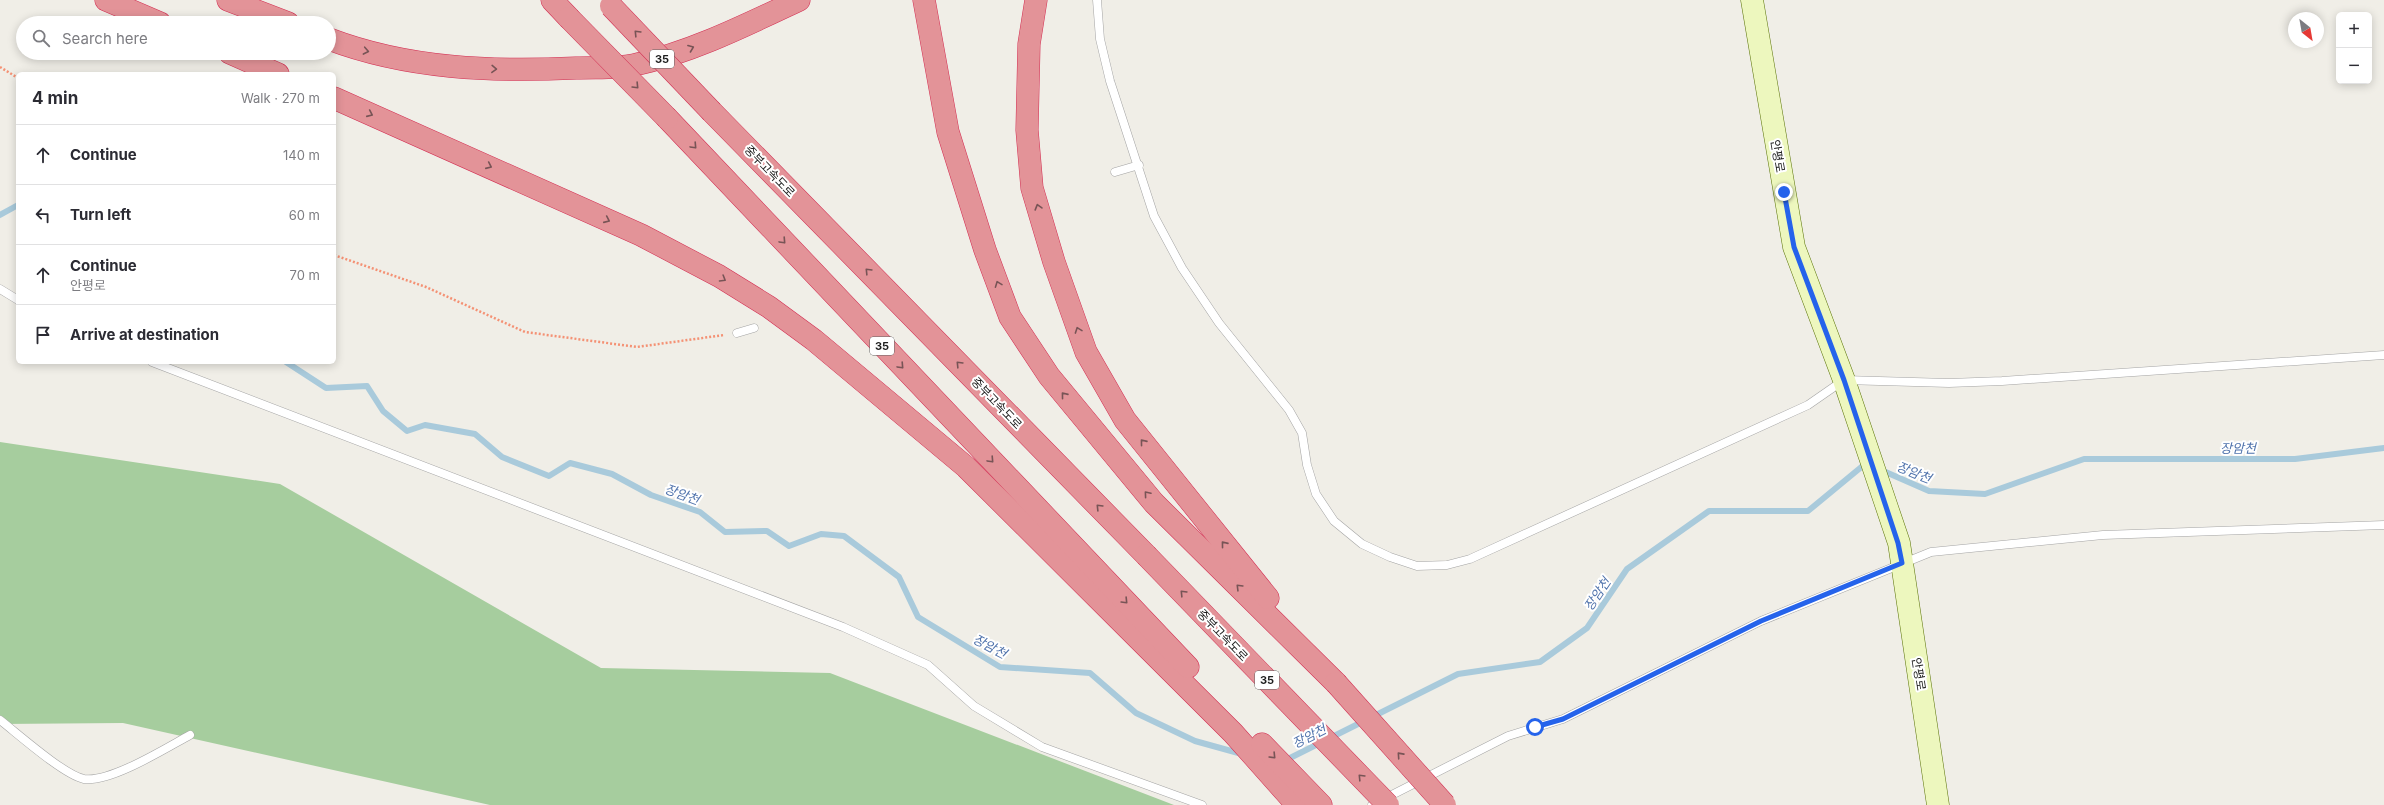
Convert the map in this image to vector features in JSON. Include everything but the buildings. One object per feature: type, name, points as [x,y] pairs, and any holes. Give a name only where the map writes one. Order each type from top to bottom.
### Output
[{"type":"highway","points":[[106,0],[144,16]]},
{"type":"highway","points":[[228,0],[270,16]]},
{"type":"highway","name":"35","points":[[552,0],[667,118],[1098,573],[1321,805]]},
{"type":"highway","points":[[336,42],[356,49],[446,67],[526,70],[632,65],[691,48],[735,30],[799,0]]},
{"type":"highway","points":[[924,0],[948,132],[985,250],[1010,317],[1050,376],[1154,503],[1336,683]]},
{"type":"highway","points":[[1036,0],[1028,44],[1027,114],[1032,188],[1054,262],[1086,352],[1125,420],[1336,683],[1445,805]]},
{"type":"highway","name":"중부고속도로","points":[[608,3],[712,112],[1146,555],[1388,805]]},
{"type":"highway","points":[[246,60],[273,72]]},
{"type":"highway","points":[[336,99],[641,235],[719,276],[769,307],[814,340],[966,467],[1233,733],[1297,805]]},
{"type":"street","name":"안평로","points":[[1752,0],[1794,247],[1847,389],[1900,553],[1938,805]]},
{"type":"lane","points":[[1097,0],[1100,39],[1110,81],[1139,165],[1154,216],[1182,268],[1218,323],[1289,410],[1302,433],[1307,466],[1316,494],[1330,516],[1362,544],[1390,557],[1417,566],[1448,565],[1470,559],[1808,405],[1847,389],[1949,383],[2002,382],[2384,354]]},
{"type":"lane","points":[[1115,172],[1139,165]]},
{"type":"lane","points":[[0,289],[16,299]]},
{"type":"lane","points":[[737,333],[754,328]]},
{"type":"lane","points":[[157,364],[844,627],[928,665],[974,706],[1042,746],[1202,805]]},
{"type":"lane","points":[[1372,805],[1508,736],[1563,719],[1900,553],[1931,552],[2103,535],[2384,525]]},
{"type":"lane","points":[[0,720],[58,766],[84,779],[110,776],[190,736]]},
{"type":"path","points":[[0,67],[16,77]]},
{"type":"path","points":[[336,256],[426,287],[525,332],[637,347],[737,333]]},
{"type":"green space","points":[[0,442],[280,484],[601,668],[830,673],[1174,805],[490,805],[123,723],[0,724]]},
{"type":"waterway","name":"장암천","points":[[0,215],[16,206]]},
{"type":"waterway","name":"장암천","points":[[289,364],[326,388],[367,386],[383,411],[407,431],[425,425],[475,434],[502,457],[549,476],[570,463],[612,474],[651,495],[700,512],[725,532],[767,531],[789,546],[821,534],[844,536],[899,577],[918,617],[1000,667],[1090,673],[1136,713],[1195,741],[1242,754]]},
{"type":"waterway","name":"장암천","points":[[1881,470],[1929,491],[1985,494],[2084,459],[2295,459],[2384,448]]},
{"type":"waterway","name":"장암천","points":[[1284,761],[1458,674],[1540,662],[1587,628],[1627,569],[1709,511],[1808,511],[1865,464],[1868,465]]},
{"type":"route","points":[[1535,727],[1563,719],[1761,621],[1902,563],[1898,543],[1851,399],[1794,247],[1784,192]]}]
